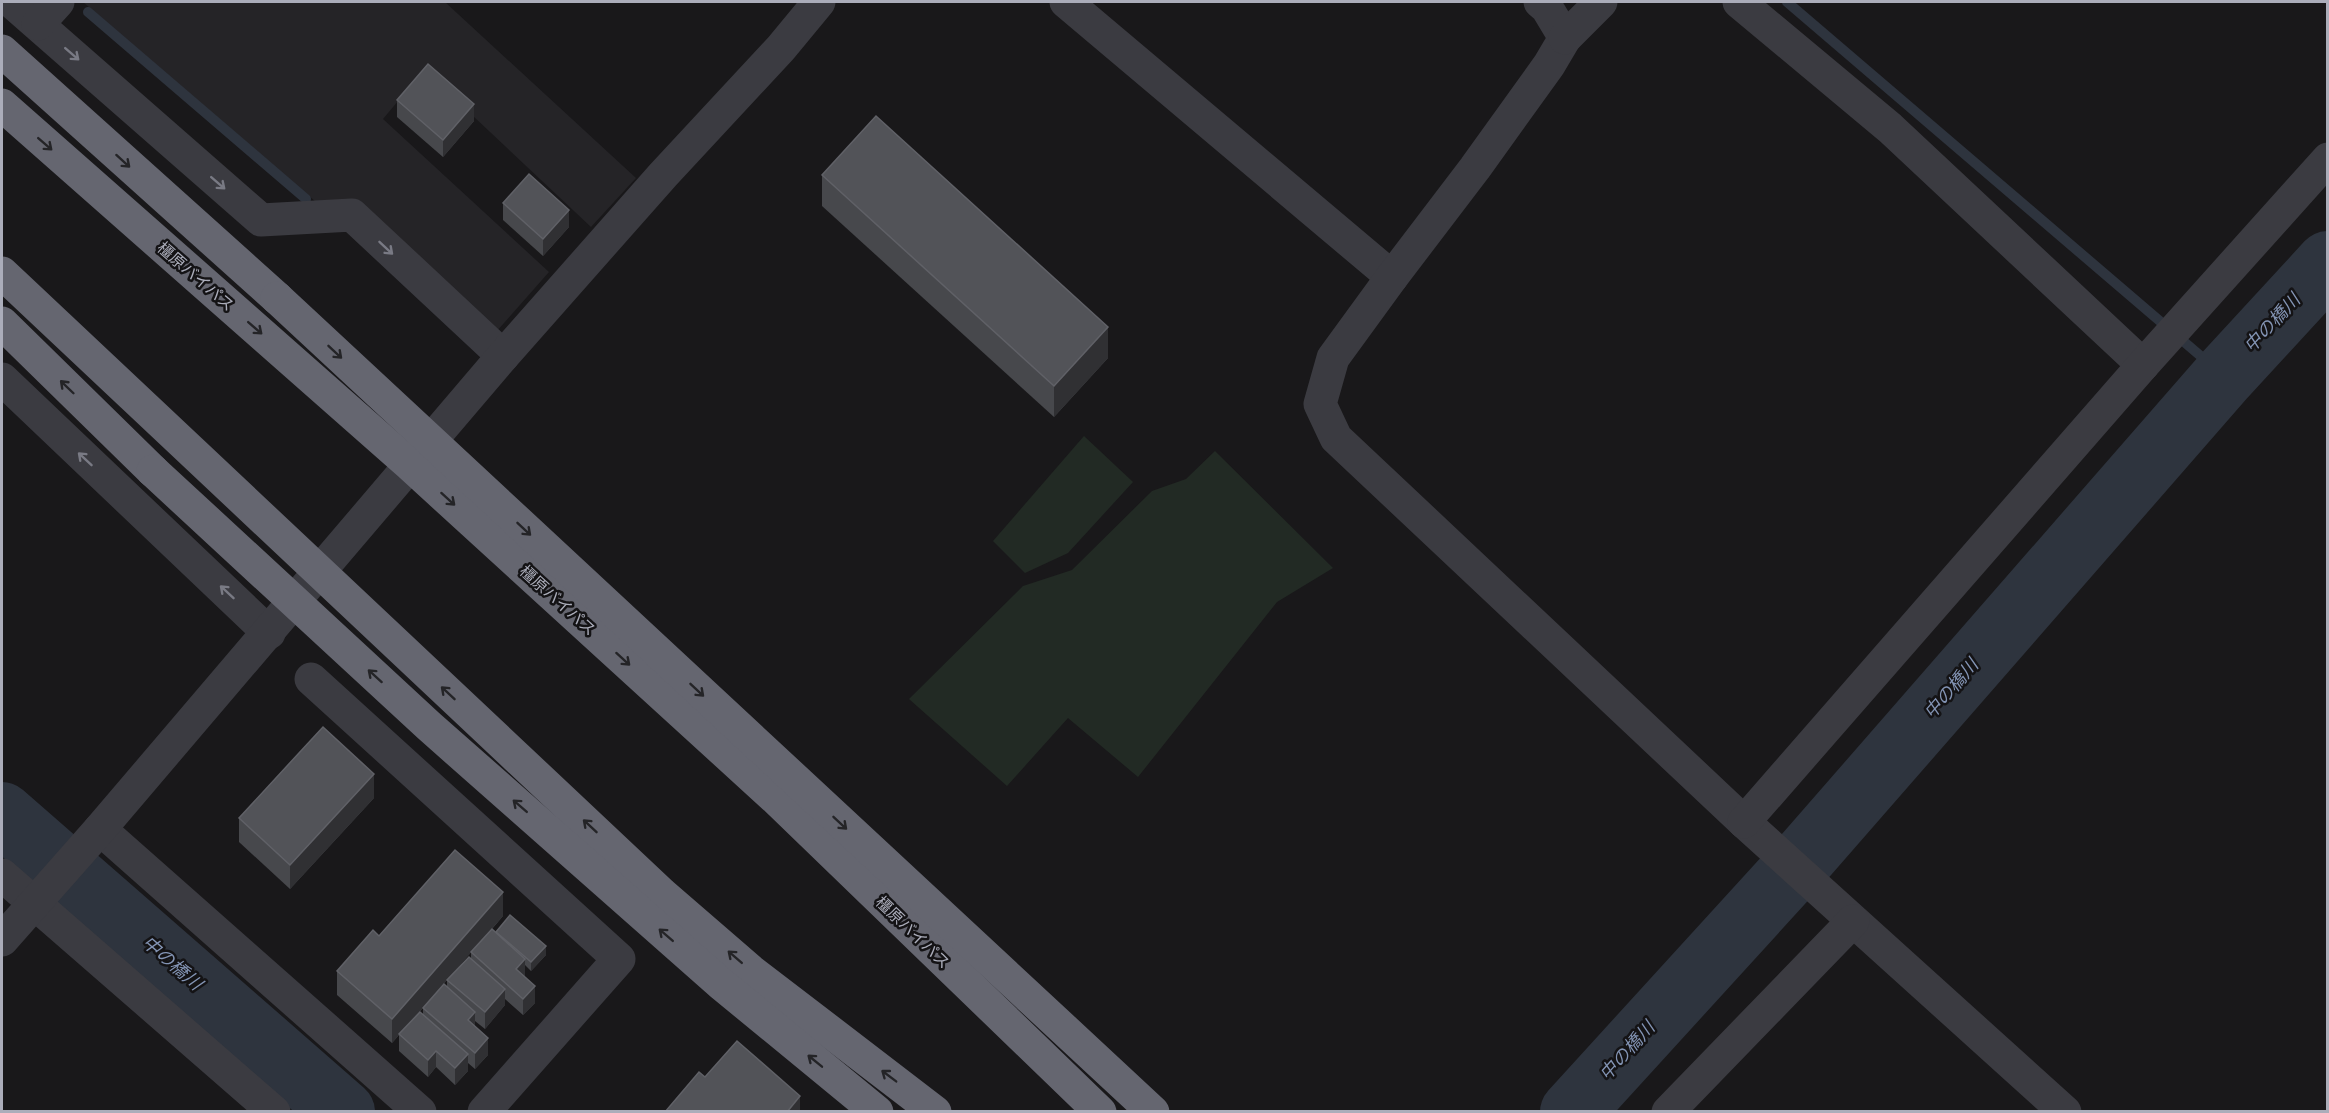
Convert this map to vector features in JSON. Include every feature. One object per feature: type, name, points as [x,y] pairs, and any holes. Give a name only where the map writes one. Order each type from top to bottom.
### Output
[{"type":"highway","points":[[2,51],[277,298],[1153,1112]]},
{"type":"highway","name":"橿原バイパス","points":[[2,105],[409,464],[775,798],[1100,1112]]},
{"type":"highway","points":[[2,273],[662,894],[751,971],[935,1112]]},
{"type":"highway","points":[[2,323],[153,471],[473,765],[720,983],[876,1112]]},
{"type":"street","points":[[12,2],[48,13],[261,220],[352,215],[503,356]]},
{"type":"street","points":[[2,940],[269,633],[409,464],[503,356],[663,175],[781,48],[819,2]]},
{"type":"street","points":[[1066,2],[1392,277]]},
{"type":"street","points":[[1540,2],[1547,8],[1565,38]]},
{"type":"street","points":[[1601,2],[1565,38],[1549,66],[1482,159],[1333,358],[1320,404],[1336,438],[1744,822],[2065,1112]]},
{"type":"street","points":[[1739,2],[1890,128],[2149,358]]},
{"type":"street","points":[[1744,822],[2181,321],[2328,159]]},
{"type":"street","points":[[2,379],[269,633]]},
{"type":"street","points":[[311,679],[619,959],[484,1112]]},
{"type":"street","points":[[97,833],[420,1112]]},
{"type":"street","points":[[2,874],[38,898],[274,1112]]},
{"type":"street","points":[[1668,1112],[1853,921]]},
{"type":"shaded area","points":[[83,2],[445,2],[636,178],[591,227],[424,70],[383,119],[549,272],[496,332],[316,202]]},
{"type":"shaded area","points":[[1084,436],[1133,482],[1068,553],[1025,573],[993,541]]},
{"type":"shaded area","points":[[1215,451],[1333,568],[1277,602],[1138,777],[1068,718],[1007,786],[909,699],[1023,586],[1072,570],[1152,491],[1186,479]]},
{"type":"building","points":[[428,64],[474,104],[443,140],[397,100]]},
{"type":"building","points":[[876,116],[1108,327],[1054,386],[822,175]]},
{"type":"building","points":[[529,174],[569,210],[543,239],[503,203]]},
{"type":"building","points":[[323,727],[374,774],[290,865],[239,818]]},
{"type":"building","points":[[455,850],[503,892],[392,1019],[337,971],[373,930],[379,936]]},
{"type":"building","points":[[510,915],[546,946],[531,962],[496,932]]},
{"type":"building","points":[[492,929],[525,959],[516,969],[535,986],[523,999],[471,952]]},
{"type":"building","points":[[469,957],[505,989],[485,1012],[447,980]]},
{"type":"building","points":[[444,984],[475,1012],[468,1020],[488,1038],[475,1053],[423,1008]]},
{"type":"building","points":[[420,1012],[468,1054],[455,1068],[436,1051],[428,1060],[399,1034]]},
{"type":"building","points":[[737,1041],[800,1096],[787,1112],[665,1112],[699,1072],[705,1077]]},
{"type":"waterway","points":[[1787,2],[2224,376]]},
{"type":"waterway","points":[[88,12],[306,199]]},
{"type":"waterway","name":"中の橋川","points":[[1572,1112],[1800,862],[2224,376],[2328,263]]},
{"type":"waterway","name":"中の橋川","points":[[2,814],[343,1112]]}]
